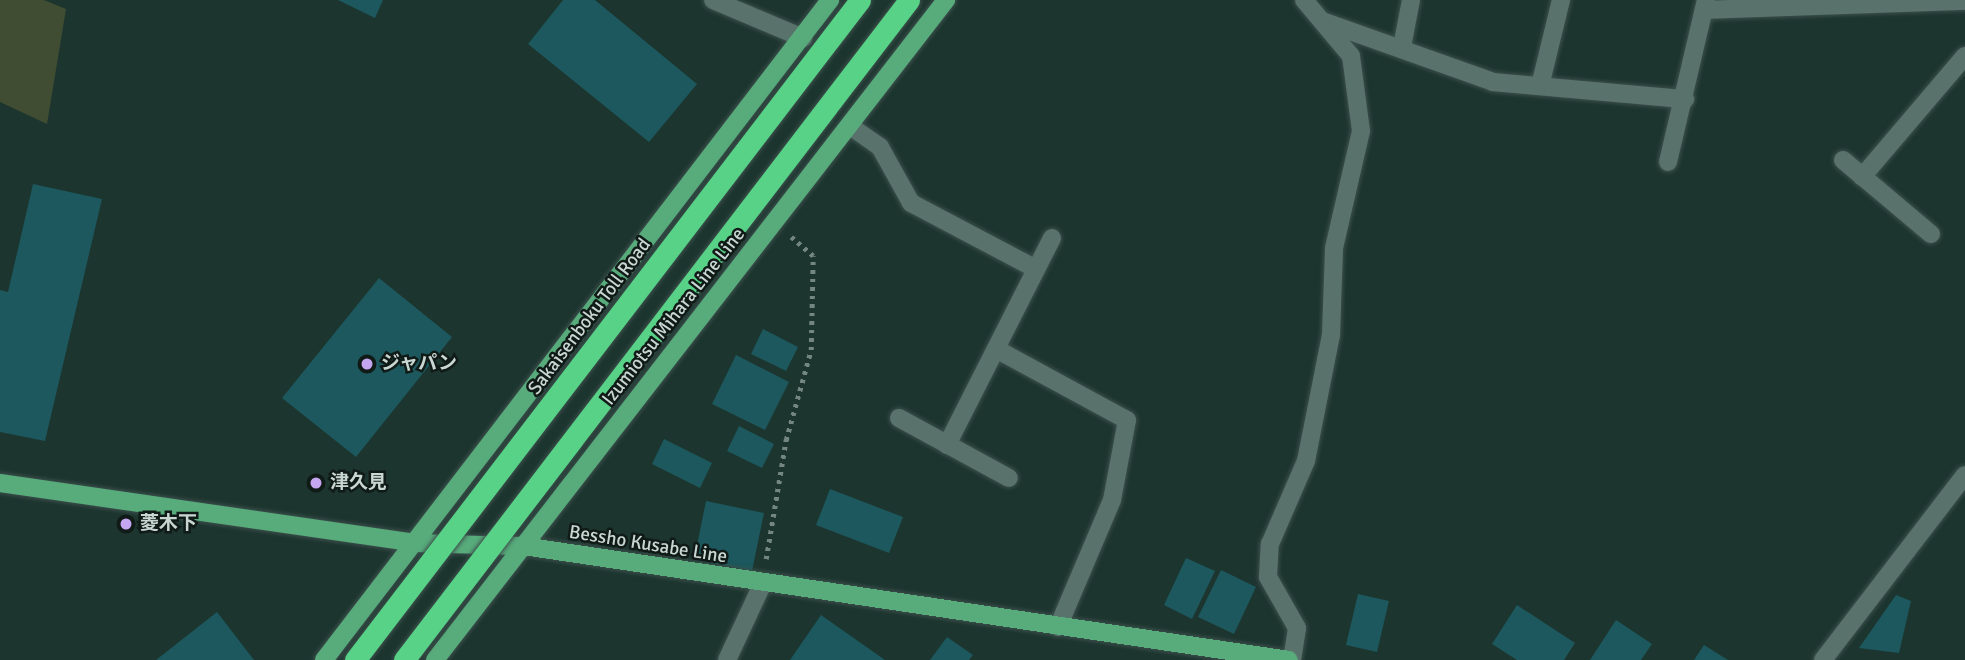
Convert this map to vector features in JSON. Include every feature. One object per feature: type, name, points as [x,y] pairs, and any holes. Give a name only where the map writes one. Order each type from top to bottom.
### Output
[{"type":"highway","name":"Sakaisenboku Toll Road","points":[[355,660],[860,0]]},
{"type":"highway","points":[[404,660],[909,0]]},
{"type":"main road","points":[[324,660],[830,0]]},
{"type":"main road","name":"Izumiotsu Mihara Line Line","points":[[435,660],[946,0]]},
{"type":"main road","name":"Bessho Kusabe Line","points":[[0,483],[414,543],[523,545],[762,585],[1291,660]]},
{"type":"street","points":[[713,0],[803,38]]},
{"type":"street","points":[[1291,660],[1297,628],[1268,577],[1269,544],[1306,461],[1331,335],[1334,247],[1361,131],[1351,56],[1304,0]]},
{"type":"street","points":[[1402,47],[1411,0]]},
{"type":"street","points":[[1540,86],[1562,0]]},
{"type":"street","points":[[1668,162],[1705,5],[1965,1]]},
{"type":"street","points":[[1322,21],[1402,47],[1493,82],[1685,99]]},
{"type":"street","points":[[1862,177],[1965,56]]},
{"type":"street","points":[[850,126],[880,147],[911,203],[1036,269]]},
{"type":"street","points":[[1843,160],[1931,234]]},
{"type":"street","points":[[947,445],[1052,237]]},
{"type":"street","points":[[996,349],[1127,420],[1112,500],[1058,627]]},
{"type":"street","points":[[899,418],[1009,478]]},
{"type":"street","points":[[1822,660],[1965,475]]},
{"type":"street","points":[[727,660],[762,585]]},
{"type":"path","points":[[762,585],[786,440],[811,350],[813,256],[775,223]]},
{"type":"green space","points":[[0,0],[44,0],[66,9],[47,124],[0,102]]},
{"type":"building","points":[[338,0],[383,0],[375,18]]},
{"type":"building","points":[[563,0],[595,0],[697,84],[649,142],[528,44]]},
{"type":"building","points":[[33,184],[102,199],[45,441],[0,432],[0,290],[8,292]]},
{"type":"building","points":[[379,278],[452,337],[356,457],[282,398]]},
{"type":"building","points":[[763,329],[798,347],[786,371],[751,354]]},
{"type":"building","points":[[736,355],[789,382],[765,430],[712,404]]},
{"type":"building","points":[[739,426],[774,444],[762,468],[727,451]]},
{"type":"building","points":[[664,439],[712,463],[700,488],[652,464]]},
{"type":"building","points":[[830,489],[903,517],[889,553],[816,525]]},
{"type":"building","points":[[706,501],[764,513],[752,571],[694,560]]},
{"type":"building","points":[[1186,558],[1215,571],[1192,619],[1164,605]]},
{"type":"building","points":[[1221,570],[1256,587],[1234,634],[1198,617]]},
{"type":"building","points":[[1358,594],[1389,601],[1377,652],[1346,645]]},
{"type":"building","points":[[1896,595],[1911,601],[1899,653],[1859,648]]},
{"type":"building","points":[[1517,605],[1575,643],[1564,660],[1517,660],[1492,644]]},
{"type":"building","points":[[217,612],[254,660],[156,660]]},
{"type":"building","points":[[821,615],[885,660],[790,660]]},
{"type":"building","points":[[1616,620],[1652,644],[1641,660],[1590,660]]},
{"type":"building","points":[[947,637],[973,655],[969,660],[930,660]]},
{"type":"building","points":[[1704,645],[1728,660],[1694,660]]},
{"type":"place","name":"ジャパン","points":[[367,364]]},
{"type":"place","name":"津久見","points":[[316,483]]},
{"type":"place","name":"菱木下","points":[[126,524]]}]
